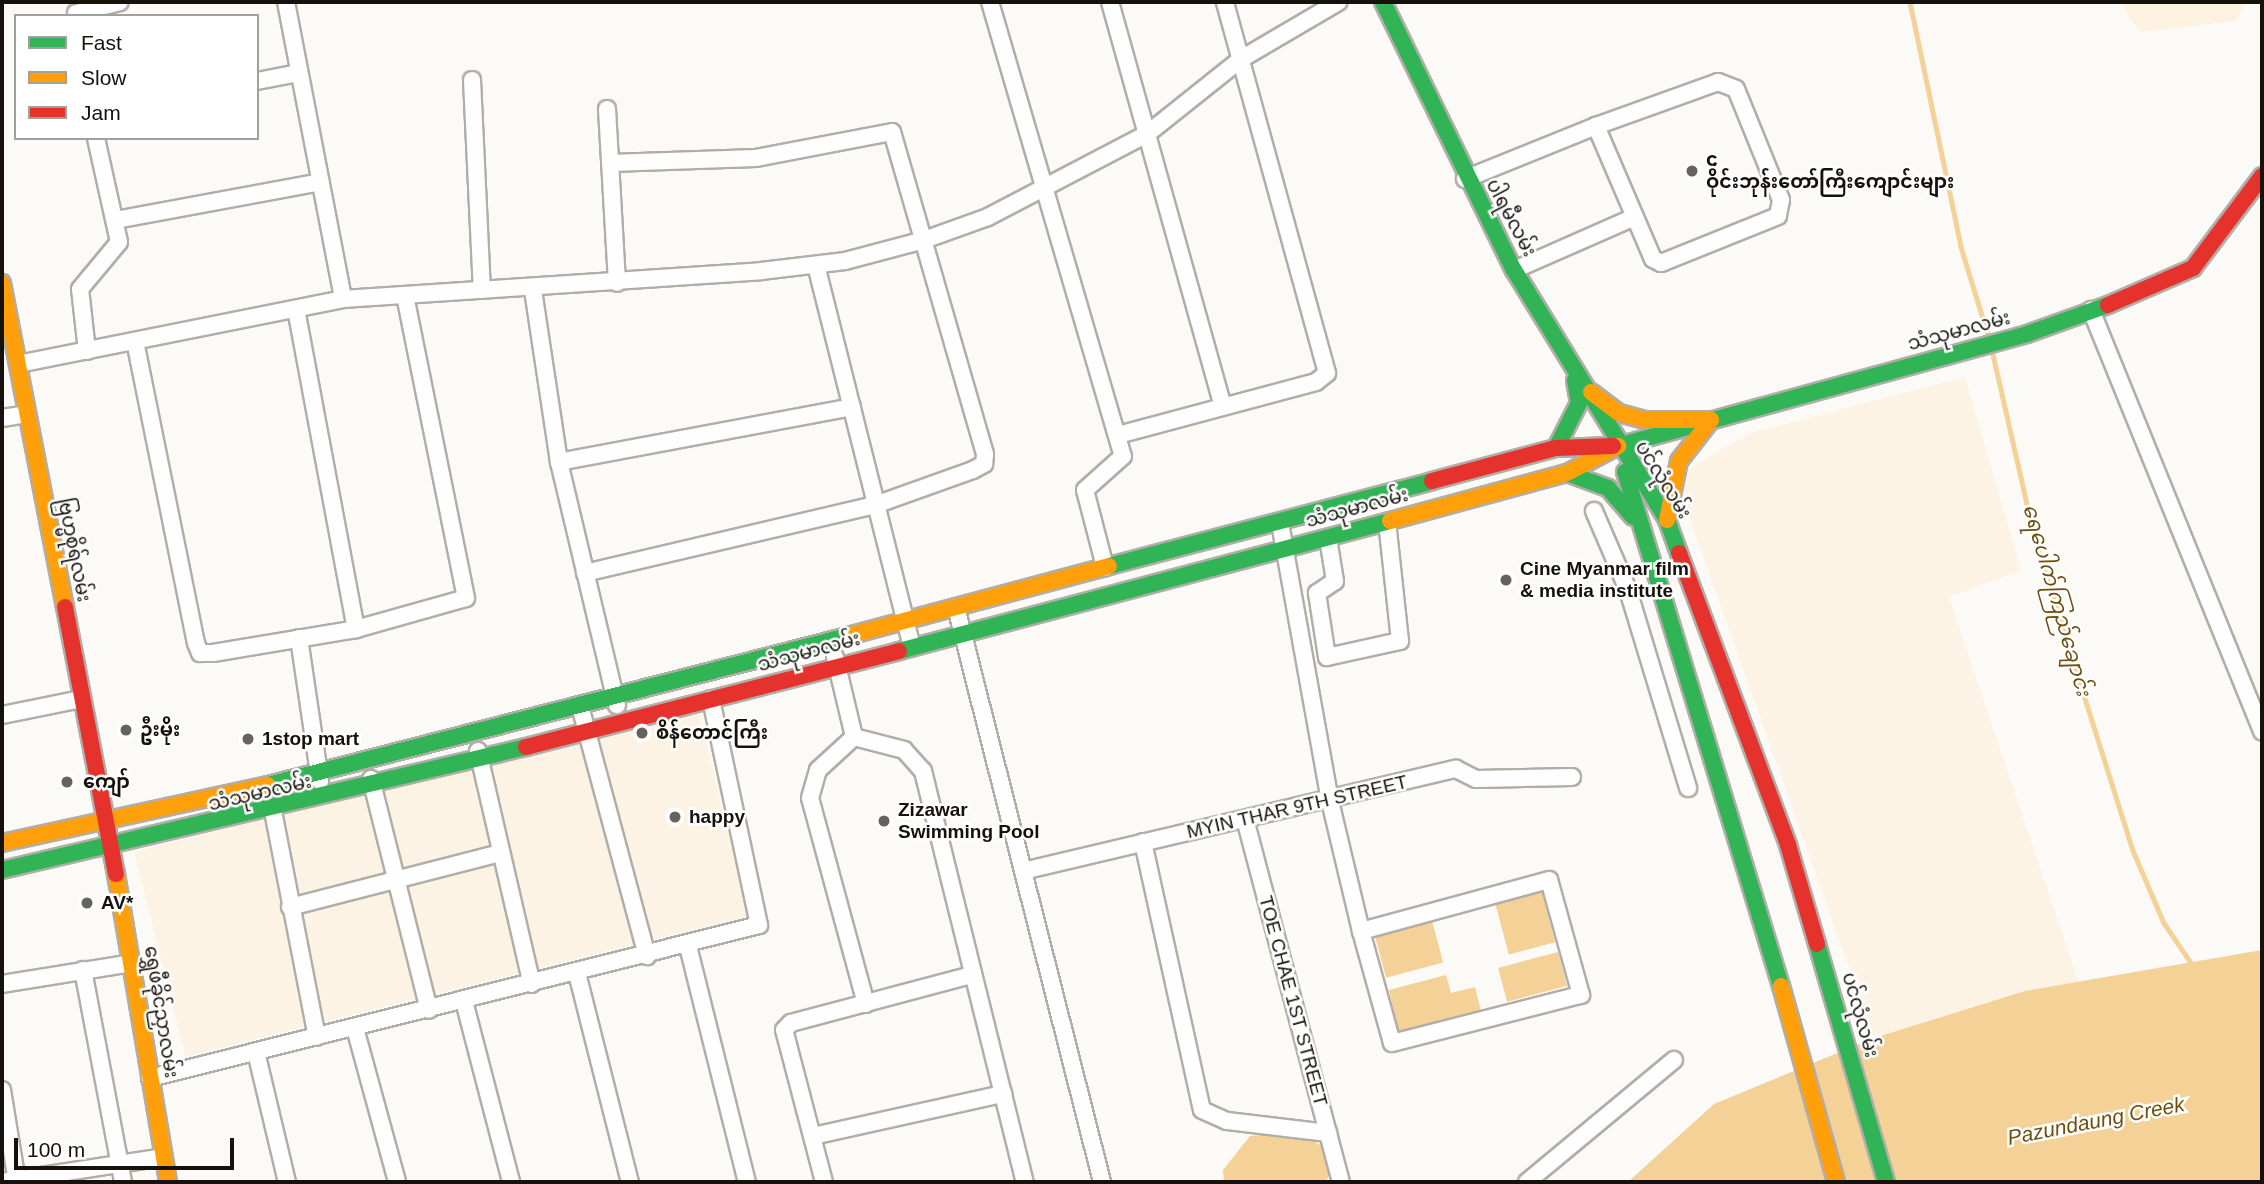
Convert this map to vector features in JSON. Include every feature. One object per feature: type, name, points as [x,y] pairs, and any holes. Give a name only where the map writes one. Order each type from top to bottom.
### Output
[{"type":"main road","name":"ပါရမီလမ်း","points":[[1383,2],[1465,179],[1514,270],[1618,446]]},
{"type":"main road","name":"သံသုမာလမ်း","points":[[2,870],[112,849],[373,788],[837,665],[1157,584],[1567,473],[1618,446],[2027,334],[2193,268],[2262,176]]},
{"type":"main road","name":"ဗြဟ္မစိုရ်လမ်း","points":[[2,283],[81,699],[108,824]]},
{"type":"main road","points":[[1575,376],[1619,413],[1671,422],[1711,420]]},
{"type":"main road","points":[[1556,448],[1579,403],[1575,376]]},
{"type":"main road","points":[[1667,520],[1679,461],[1711,420]]},
{"type":"main road","name":"သံသုမာလမ်း","points":[[2,843],[108,824],[367,763],[1556,448],[1618,446]]},
{"type":"main road","name":"ပင်လုံလမ်း","points":[[1618,446],[1667,520],[1788,845],[1886,1182]]},
{"type":"main road","name":"ပင်လုံလမ်း","points":[[1618,446],[1643,532],[1664,590],[1836,1182]]},
{"type":"main road","points":[[1567,473],[1608,488],[1643,532]]},
{"type":"main road","points":[[1148,555],[1157,584]]},
{"type":"main road","name":"ရွှေဖီခိုင်ညှာလမ်း","points":[[108,824],[168,1182]]},
{"type":"street","points":[[74,10],[120,2]]},
{"type":"street","points":[[286,2],[343,299]]},
{"type":"street","points":[[990,2],[1118,435],[1121,462],[1085,490],[1105,567]]},
{"type":"street","points":[[1110,2],[1223,407]]},
{"type":"street","points":[[1118,435],[1317,382],[1327,373],[1225,2]]},
{"type":"street","points":[[18,364],[343,299],[482,290],[533,290],[816,265],[924,240],[1045,189],[1147,134],[1241,59],[1338,2]]},
{"type":"street","points":[[259,81],[299,73]]},
{"type":"street","points":[[472,80],[482,290]]},
{"type":"street","points":[[1465,179],[1596,126],[1727,84],[1736,89],[1781,200],[1772,223],[1668,265],[1653,259],[1596,126]]},
{"type":"street","points":[[607,109],[617,283]]},
{"type":"street","points":[[585,573],[875,505],[984,464],[892,132],[756,158],[610,163]]},
{"type":"street","points":[[87,351],[80,289],[116,251],[116,220],[96,140]]},
{"type":"street","points":[[116,220],[321,182]]},
{"type":"street","points":[[1514,270],[1635,217]]},
{"type":"street","points":[[816,265],[912,647]]},
{"type":"street","points":[[533,290],[559,462],[622,722]]},
{"type":"street","points":[[135,341],[200,653],[356,629],[466,598],[405,296]]},
{"type":"street","points":[[296,309],[356,629]]},
{"type":"street","points":[[2091,310],[2262,732]]},
{"type":"street","points":[[559,462],[852,407]]},
{"type":"street","points":[[2,418],[27,414]]},
{"type":"street","points":[[1594,511],[1628,590],[1688,788]]},
{"type":"street","points":[[1328,538],[1335,581],[1317,593],[1327,657],[1400,641],[1387,522]]},
{"type":"street","points":[[1280,523],[1330,801],[1361,931],[1392,1043],[1581,995],[1549,880],[1361,931]]},
{"type":"street","points":[[1628,590],[1664,590]]},
{"type":"street","points":[[956,607],[1102,1182]]},
{"type":"street","points":[[299,638],[323,799]]},
{"type":"street","points":[[832,641],[853,737]]},
{"type":"street","points":[[2,715],[81,699]]},
{"type":"street","points":[[150,1078],[688,946],[759,925],[711,699]]},
{"type":"street","points":[[580,706],[647,956]]},
{"type":"street","points":[[474,734],[532,984]]},
{"type":"street","points":[[853,737],[904,750],[923,771],[971,975],[1025,1182]]},
{"type":"street","points":[[853,737],[818,770],[810,798],[866,1004]]},
{"type":"street","points":[[367,763],[394,881],[429,1010]]},
{"type":"street","name":"MYIN THAR 9TH STREET","points":[[1023,871],[1330,801],[1456,769],[1476,779],[1572,777]]},
{"type":"street","points":[[273,811],[317,1037]]},
{"type":"street","name":"TOE CHAE 1ST STREET","points":[[1245,819],[1340,1182]]},
{"type":"street","points":[[1143,842],[1202,1110],[1227,1121],[1328,1133]]},
{"type":"street","points":[[290,907],[502,853]]},
{"type":"street","points":[[688,946],[747,1182]]},
{"type":"street","points":[[2,984],[131,962]]},
{"type":"street","points":[[83,970],[123,1182]]},
{"type":"street","points":[[577,973],[629,1182]]},
{"type":"street","points":[[824,1182],[784,1030],[971,975]]},
{"type":"street","points":[[464,1001],[511,1182]]},
{"type":"street","points":[[355,1028],[397,1182]]},
{"type":"street","points":[[256,1052],[287,1182]]},
{"type":"street","points":[[1527,1182],[1674,1060]]},
{"type":"street","points":[[2,1090],[12,1181],[163,1157]]},
{"type":"street","points":[[813,1136],[1003,1094]]},
{"type":"shaded area","points":[[2120,2],[2246,2],[2235,21],[2139,32]]},
{"type":"shaded area","points":[[1965,377],[2021,570],[1949,597],[2079,983],[2025,991],[1874,1038],[1681,494],[1684,471],[1751,433]]},
{"type":"shaded area","points":[[698,711],[749,916],[185,1056],[134,852]]},
{"type":"water","points":[[1541,889],[1555,942],[1509,955],[1495,901]]},
{"type":"water","points":[[1432,921],[1443,963],[1386,978],[1375,936]]},
{"type":"water","name":"Pazundaung Creek","points":[[2262,950],[2262,1182],[1628,1182],[1714,1104],[1874,1038],[2025,991]]},
{"type":"water","points":[[1558,952],[1567,986],[1507,1002],[1498,968]]},
{"type":"water","points":[[1446,975],[1451,993],[1475,987],[1481,1011],[1398,1031],[1389,990]]},
{"type":"water","points":[[1296,1132],[1328,1149],[1333,1170],[1325,1182],[1224,1182],[1223,1170],[1250,1136]]},
{"type":"waterway","name":"ရေပေါက်ကြည်ချောင်း","points":[[1910,2],[1961,247],[1989,338]]},
{"type":"waterway","name":"ရေပေါက်ကြည်ချောင်း","points":[[1992,350],[2036,543],[2134,853],[2164,923],[2196,970]]},
{"type":"traffic: fast","points":[[1383,2],[1514,270],[1667,520],[1679,553]]},
{"type":"traffic: fast","points":[[1618,446],[2027,334],[2108,305]]},
{"type":"traffic: fast","points":[[1556,448],[1579,403],[1575,380]]},
{"type":"traffic: fast","points":[[1625,472],[1781,986]]},
{"type":"traffic: fast","points":[[1567,473],[1608,488],[1633,517]]},
{"type":"traffic: fast","points":[[1109,566],[1432,481]]},
{"type":"traffic: fast","points":[[899,651],[1390,521]]},
{"type":"traffic: fast","points":[[268,785],[848,636]]},
{"type":"traffic: fast","points":[[2,870],[526,747]]},
{"type":"traffic: fast","points":[[1817,944],[1886,1182]]},
{"type":"traffic: slow","points":[[2,283],[65,607]]},
{"type":"traffic: slow","points":[[1591,392],[1619,413],[1646,420],[1711,420]]},
{"type":"traffic: slow","points":[[1667,520],[1679,461],[1711,420]]},
{"type":"traffic: slow","points":[[1390,521],[1567,473],[1618,446]]},
{"type":"traffic: slow","points":[[848,636],[1109,566]]},
{"type":"traffic: slow","points":[[2,843],[268,785]]},
{"type":"traffic: slow","points":[[116,874],[168,1182]]},
{"type":"traffic: slow","points":[[1781,986],[1836,1182]]},
{"type":"traffic: jam","points":[[2108,305],[2193,268],[2262,176]]},
{"type":"traffic: jam","points":[[1432,481],[1556,448],[1613,446]]},
{"type":"traffic: jam","points":[[1679,553],[1788,845],[1817,944]]},
{"type":"traffic: jam","points":[[65,607],[116,874]]},
{"type":"traffic: jam","points":[[526,747],[899,651]]},
{"type":"place","name":"၄ ဝိုင်းဘုန်းတော်ကြီးကျောင်းများ","points":[[1692,171]]},
{"type":"place","name":"Cine Myanmar film & media institute","points":[[1506,580]]},
{"type":"place","name":"ဦးမိုး","points":[[126,730]]},
{"type":"place","name":"စိန်တောင်ကြီး","points":[[642,733]]},
{"type":"place","name":"1stop mart","points":[[248,739]]},
{"type":"place","name":"ကျော်","points":[[67,782]]},
{"type":"place","name":"happy","points":[[675,817]]},
{"type":"place","name":"Zizawar Swimming Pool","points":[[884,821]]},
{"type":"place","name":"AV*","points":[[87,903]]}]
